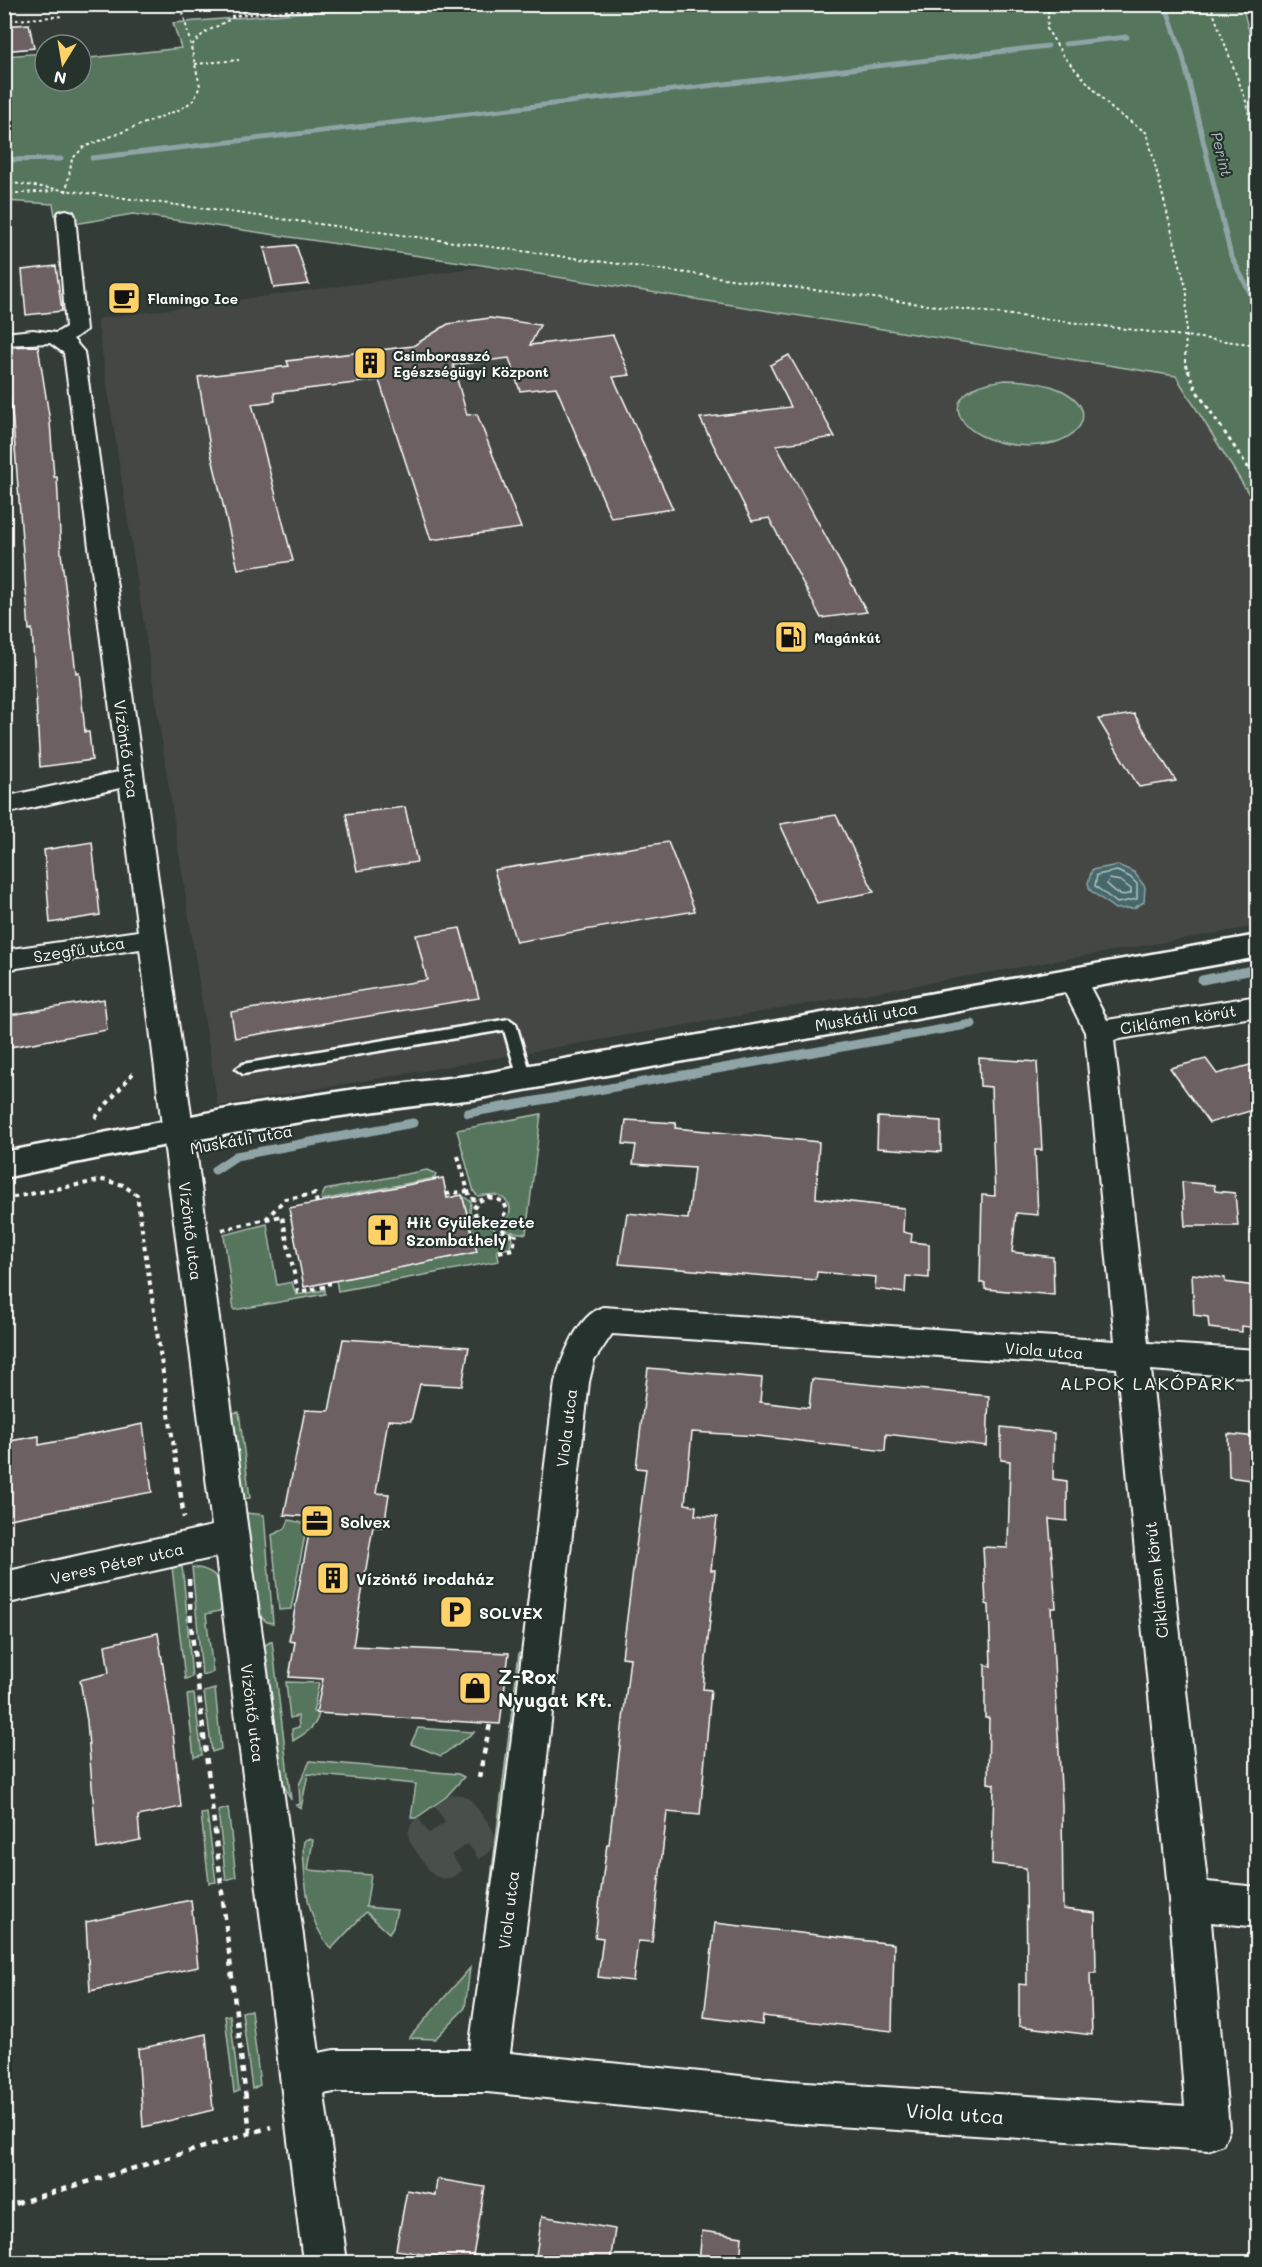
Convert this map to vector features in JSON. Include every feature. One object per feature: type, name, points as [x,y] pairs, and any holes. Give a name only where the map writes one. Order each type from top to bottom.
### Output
[{"type":"main road","name":"Muskátli utca","points":[[4,1165],[388,1111],[475,1087],[1257,946]]},
{"type":"main road","name":"Muskátli utca","points":[[4,1182],[180,1140]]},
{"type":"street","points":[[4,339],[28,337],[59,339],[76,330],[66,216]]},
{"type":"street","name":"Vízöntő utca","points":[[59,339],[70,344],[74,352],[180,1140],[326,2262]]},
{"type":"street","points":[[4,806],[90,785],[131,778]]},
{"type":"street","name":"Szegfű utca","points":[[4,960],[153,938]]},
{"type":"street","name":"Ciklámen körút","points":[[1072,979],[1099,1032],[1189,1900],[1208,2129]]},
{"type":"street","name":"Ciklámen körút","points":[[1099,1032],[1257,1006]]},
{"type":"street","name":"Viola utca","points":[[487,2071],[523,1802],[572,1382],[578,1358],[603,1320],[1133,1356]]},
{"type":"street","points":[[1133,1356],[1257,1364]]},
{"type":"street","name":"Veres Péter utca","points":[[4,1588],[231,1538]]},
{"type":"street","points":[[1189,1900],[1257,1907]]},
{"type":"street","name":"Viola utca","points":[[303,2098],[334,2071],[487,2071],[790,2102],[1208,2129]]},
{"type":"lane","points":[[243,1069],[509,1024],[525,1078]]},
{"type":"path","points":[[191,46],[204,33],[259,4]]},
{"type":"path","points":[[231,16],[357,4]]},
{"type":"path","points":[[1049,4],[1047,29],[1064,57],[1113,110],[1147,133],[1187,292],[1188,334],[1185,363],[1196,390],[1257,482]]},
{"type":"path","points":[[1210,4],[1247,104],[1257,165]]},
{"type":"path","points":[[66,216],[64,202],[72,159],[84,147],[181,109],[193,102],[199,94],[200,86],[183,12]]},
{"type":"path","points":[[4,21],[63,16]]},
{"type":"path","points":[[195,64],[239,60]]},
{"type":"path","points":[[4,182],[904,302],[1188,334],[1257,345]]},
{"type":"path","points":[[4,194],[66,190]]},
{"type":"path","points":[[96,1124],[95,1118],[134,1072]]},
{"type":"path","points":[[458,1156],[470,1197],[478,1201],[495,1197],[506,1205],[504,1217],[495,1223],[484,1223],[476,1218],[473,1209],[478,1201]]},
{"type":"path","points":[[4,1199],[103,1180],[123,1185],[137,1195],[186,1530],[192,1604],[191,1625],[250,2133]]},
{"type":"path","points":[[446,1194],[468,1191]]},
{"type":"path","points":[[266,1219],[285,1199],[315,1194],[317,1203]]},
{"type":"path","points":[[191,1235],[241,1227],[282,1216],[298,1292],[329,1286],[329,1282]]},
{"type":"path","points":[[495,1223],[498,1228],[516,1235],[513,1249],[499,1252]]},
{"type":"path","points":[[479,1778],[490,1724]]},
{"type":"path","points":[[4,2207],[250,2133],[303,2098]]},
{"type":"shaded area","points":[[488,266],[1177,376],[1257,507],[1257,926],[218,1106],[97,319]]},
{"type":"green space","points":[[408,4],[1242,5],[1258,65],[1257,507],[1176,376],[488,266],[133,214],[57,227],[53,204],[5,201],[4,56],[33,54],[33,93],[93,93],[93,58],[181,48],[173,23]]},
{"type":"green space","points":[[1005,380],[1049,385],[1074,398],[1083,415],[1077,430],[1060,441],[1026,446],[996,441],[972,430],[960,417],[959,402],[974,388]]},
{"type":"green space","points":[[541,1114],[526,1234],[507,1231],[499,1224],[509,1216],[509,1204],[499,1196],[478,1196],[474,1192],[457,1130]]},
{"type":"green space","points":[[427,1170],[436,1174],[435,1178],[322,1200],[321,1198],[325,1190]]},
{"type":"green space","points":[[462,1195],[471,1202],[470,1213],[477,1224],[493,1226],[495,1230],[512,1238],[510,1248],[497,1250],[499,1261],[338,1291],[336,1280],[477,1252]]},
{"type":"green space","points":[[267,1224],[277,1285],[292,1282],[296,1295],[325,1290],[325,1294],[234,1310],[224,1235]]},
{"type":"green space","points":[[239,1412],[250,1498],[244,1499],[232,1413]]},
{"type":"green space","points":[[246,1513],[264,1515],[273,1623],[267,1622],[260,1616]]},
{"type":"green space","points":[[289,1520],[307,1524],[291,1609],[279,1610],[272,1535],[285,1529]]},
{"type":"green space","points":[[172,1567],[182,1567],[184,1581],[192,1677],[185,1679]]},
{"type":"green space","points":[[192,1567],[209,1571],[218,1579],[223,1599],[223,1607],[219,1611],[206,1614],[213,1672],[202,1675]]},
{"type":"green space","points":[[272,1641],[291,1800],[281,1779],[264,1650],[265,1645]]},
{"type":"green space","points":[[519,1653],[525,1657],[478,2008],[475,2008]]},
{"type":"green space","points":[[286,1682],[319,1683],[313,1712],[319,1713],[318,1718],[309,1730],[293,1741],[292,1729],[299,1727],[298,1716],[290,1718]]},
{"type":"green space","points":[[215,1689],[221,1749],[212,1752],[204,1692]]},
{"type":"green space","points":[[194,1694],[202,1755],[194,1757],[187,1695]]},
{"type":"green space","points":[[418,1728],[474,1732],[441,1756],[411,1744]]},
{"type":"green space","points":[[310,1761],[458,1774],[464,1777],[446,1797],[416,1818],[411,1818],[416,1784],[308,1774],[301,1808],[296,1805],[300,1804],[299,1785]]},
{"type":"green space","points":[[228,1808],[236,1877],[226,1880],[218,1811]]},
{"type":"green space","points":[[207,1813],[216,1882],[209,1883],[201,1814]]},
{"type":"green space","points":[[313,1840],[308,1870],[371,1875],[366,1907],[397,1910],[393,1927],[389,1933],[366,1912],[331,1949],[316,1926],[308,1901],[303,1848],[304,1841]]},
{"type":"green space","points":[[470,1968],[465,2008],[435,2039],[409,2038]]},
{"type":"green space","points":[[251,2010],[260,2085],[252,2089],[242,2012]]},
{"type":"green space","points":[[230,2015],[239,2091],[234,2093],[225,2016]]},
{"type":"water","points":[[1118,865],[1134,872],[1145,887],[1144,902],[1134,908],[1115,909],[1090,890],[1088,883],[1092,870]]},
{"type":"building","points":[[29,24],[33,48],[4,51],[4,26]]},
{"type":"building","points":[[296,245],[309,284],[274,288],[264,248]]},
{"type":"building","points":[[56,266],[62,311],[26,315],[22,270]]},
{"type":"building","points":[[490,318],[540,325],[530,345],[613,335],[630,375],[613,377],[673,509],[611,518],[556,387],[520,391],[509,358],[453,365],[467,415],[477,414],[521,528],[431,540],[379,380],[274,393],[275,401],[252,404],[293,561],[238,569],[211,453],[198,377],[289,366],[287,361],[413,346],[448,324]]},
{"type":"building","points":[[38,346],[50,422],[54,477],[57,477],[61,553],[76,673],[79,672],[85,732],[89,732],[92,760],[40,767],[32,629],[29,630],[13,422],[7,371],[4,371],[4,347]]},
{"type":"building","points":[[789,355],[835,437],[776,445],[867,612],[821,618],[769,518],[752,521],[700,418],[791,407],[770,365]]},
{"type":"building","points":[[1134,714],[1176,781],[1139,787],[1098,719]]},
{"type":"building","points":[[405,807],[417,862],[357,871],[346,814]]},
{"type":"building","points":[[836,815],[874,892],[817,903],[780,824]]},
{"type":"building","points":[[92,842],[100,915],[50,923],[44,850]]},
{"type":"building","points":[[668,842],[695,911],[516,942],[494,870]]},
{"type":"building","points":[[460,928],[479,998],[235,1038],[231,1012],[427,980],[416,935]]},
{"type":"building","points":[[104,999],[107,1030],[4,1048],[4,1016]]},
{"type":"building","points":[[979,1058],[1037,1062],[1042,1150],[1035,1150],[1038,1215],[1016,1213],[1012,1252],[1053,1257],[1054,1295],[985,1289],[985,1283],[980,1283],[982,1195],[995,1196],[991,1087],[980,1086]]},
{"type":"building","points":[[1206,1059],[1217,1074],[1257,1063],[1257,1109],[1209,1123],[1170,1068]]},
{"type":"building","points":[[878,1117],[941,1121],[941,1152],[877,1148]]},
{"type":"building","points":[[626,1120],[676,1123],[675,1128],[819,1142],[816,1198],[904,1208],[903,1232],[912,1234],[911,1242],[929,1244],[929,1278],[906,1276],[905,1293],[875,1289],[876,1277],[817,1272],[816,1280],[619,1264],[627,1213],[688,1219],[694,1168],[633,1164],[636,1145],[623,1144]]},
{"type":"building","name":"Hit Gyülekezete Szombathely","points":[[443,1178],[447,1198],[462,1195],[477,1252],[304,1287],[289,1208]]},
{"type":"building","points":[[1182,1182],[1214,1185],[1215,1191],[1235,1193],[1238,1226],[1185,1226]]},
{"type":"building","points":[[1192,1274],[1225,1278],[1225,1282],[1255,1286],[1257,1328],[1242,1326],[1242,1332],[1209,1328],[1208,1317],[1194,1315]]},
{"type":"building","name":"Vízöntő irodaház","points":[[343,1339],[469,1347],[462,1386],[420,1384],[411,1421],[388,1420],[376,1493],[389,1494],[384,1527],[373,1527],[353,1646],[509,1653],[500,1724],[316,1713],[323,1679],[289,1677],[295,1642],[289,1641],[312,1517],[284,1515],[305,1410],[329,1411]]},
{"type":"building","points":[[648,1368],[762,1378],[760,1402],[809,1408],[812,1379],[989,1396],[987,1446],[886,1434],[885,1451],[758,1436],[692,1432],[685,1504],[696,1506],[695,1515],[717,1517],[711,1570],[715,1570],[703,1689],[711,1690],[700,1815],[667,1812],[652,1942],[638,1941],[633,1981],[598,1977],[603,1938],[595,1937],[607,1844],[609,1844],[630,1658],[622,1657],[646,1469],[636,1468]]},
{"type":"building","points":[[143,1424],[152,1492],[4,1520],[4,1442],[39,1436],[39,1445]]},
{"type":"building","points":[[1001,1427],[1054,1433],[1053,1479],[1067,1481],[1067,1521],[1049,1519],[1056,1608],[1051,1608],[1062,1805],[1063,1909],[1095,1913],[1096,1973],[1090,1973],[1092,2035],[1019,2026],[1019,1984],[1027,1985],[1026,1868],[992,1864],[994,1784],[988,1783],[989,1718],[985,1718],[985,1665],[991,1666],[989,1605],[986,1604],[983,1547],[1008,1548],[1010,1461],[1001,1460]]},
{"type":"building","points":[[1228,1434],[1257,1437],[1257,1481],[1229,1477]]},
{"type":"building","points":[[158,1633],[172,1724],[181,1807],[138,1816],[140,1840],[97,1849],[87,1721],[80,1680],[109,1673],[105,1645]]},
{"type":"building","points":[[191,1900],[198,1967],[90,1991],[86,1922]]},
{"type":"building","points":[[715,1923],[894,1944],[892,2031],[763,2016],[762,2025],[704,2017]]},
{"type":"building","points":[[206,2034],[213,2110],[143,2127],[138,2049]]},
{"type":"building","points":[[437,2179],[485,2187],[472,2262],[396,2250],[407,2190],[435,2195]]},
{"type":"building","points":[[542,2216],[615,2229],[610,2262],[535,2262]]},
{"type":"building","points":[[702,2231],[742,2237],[740,2262],[699,2262]]},
{"type":"waterway","name":"Perint","points":[[1165,4],[1182,53],[1231,256],[1258,308]]},
{"type":"waterway","points":[[1065,44],[1127,37]]},
{"type":"waterway","points":[[92,158],[1048,46]]},
{"type":"waterway","points":[[4,160],[61,159]]},
{"type":"waterway","points":[[1202,980],[1258,969]]},
{"type":"waterway","points":[[468,1113],[972,1024]]},
{"type":"waterway","points":[[215,1170],[236,1156],[413,1123]]},
{"type":"tunnel","points":[[457,1814],[475,1838],[445,1859],[428,1834],[457,1814]]},
{"type":"place","name":"Flamingo Ice","points":[[124,298]]},
{"type":"place","name":"Csimborasszó Egészségügyi Központ","points":[[370,363]]},
{"type":"place","name":"Magánkút","points":[[791,637]]},
{"type":"place","name":"Hit Gyülekezete Szombathely","points":[[383,1230]]},
{"type":"place","name":"Solvex","points":[[317,1521]]},
{"type":"place","name":"Vízöntő irodaház","points":[[333,1578]]},
{"type":"place","name":"SOLVEX","points":[[456,1612]]},
{"type":"place","name":"Z-Rox Nyugat Kft.","points":[[475,1688]]},
{"type":"district","name":"ALPOK LAKÓPARK","points":[[1148,1383]]}]
